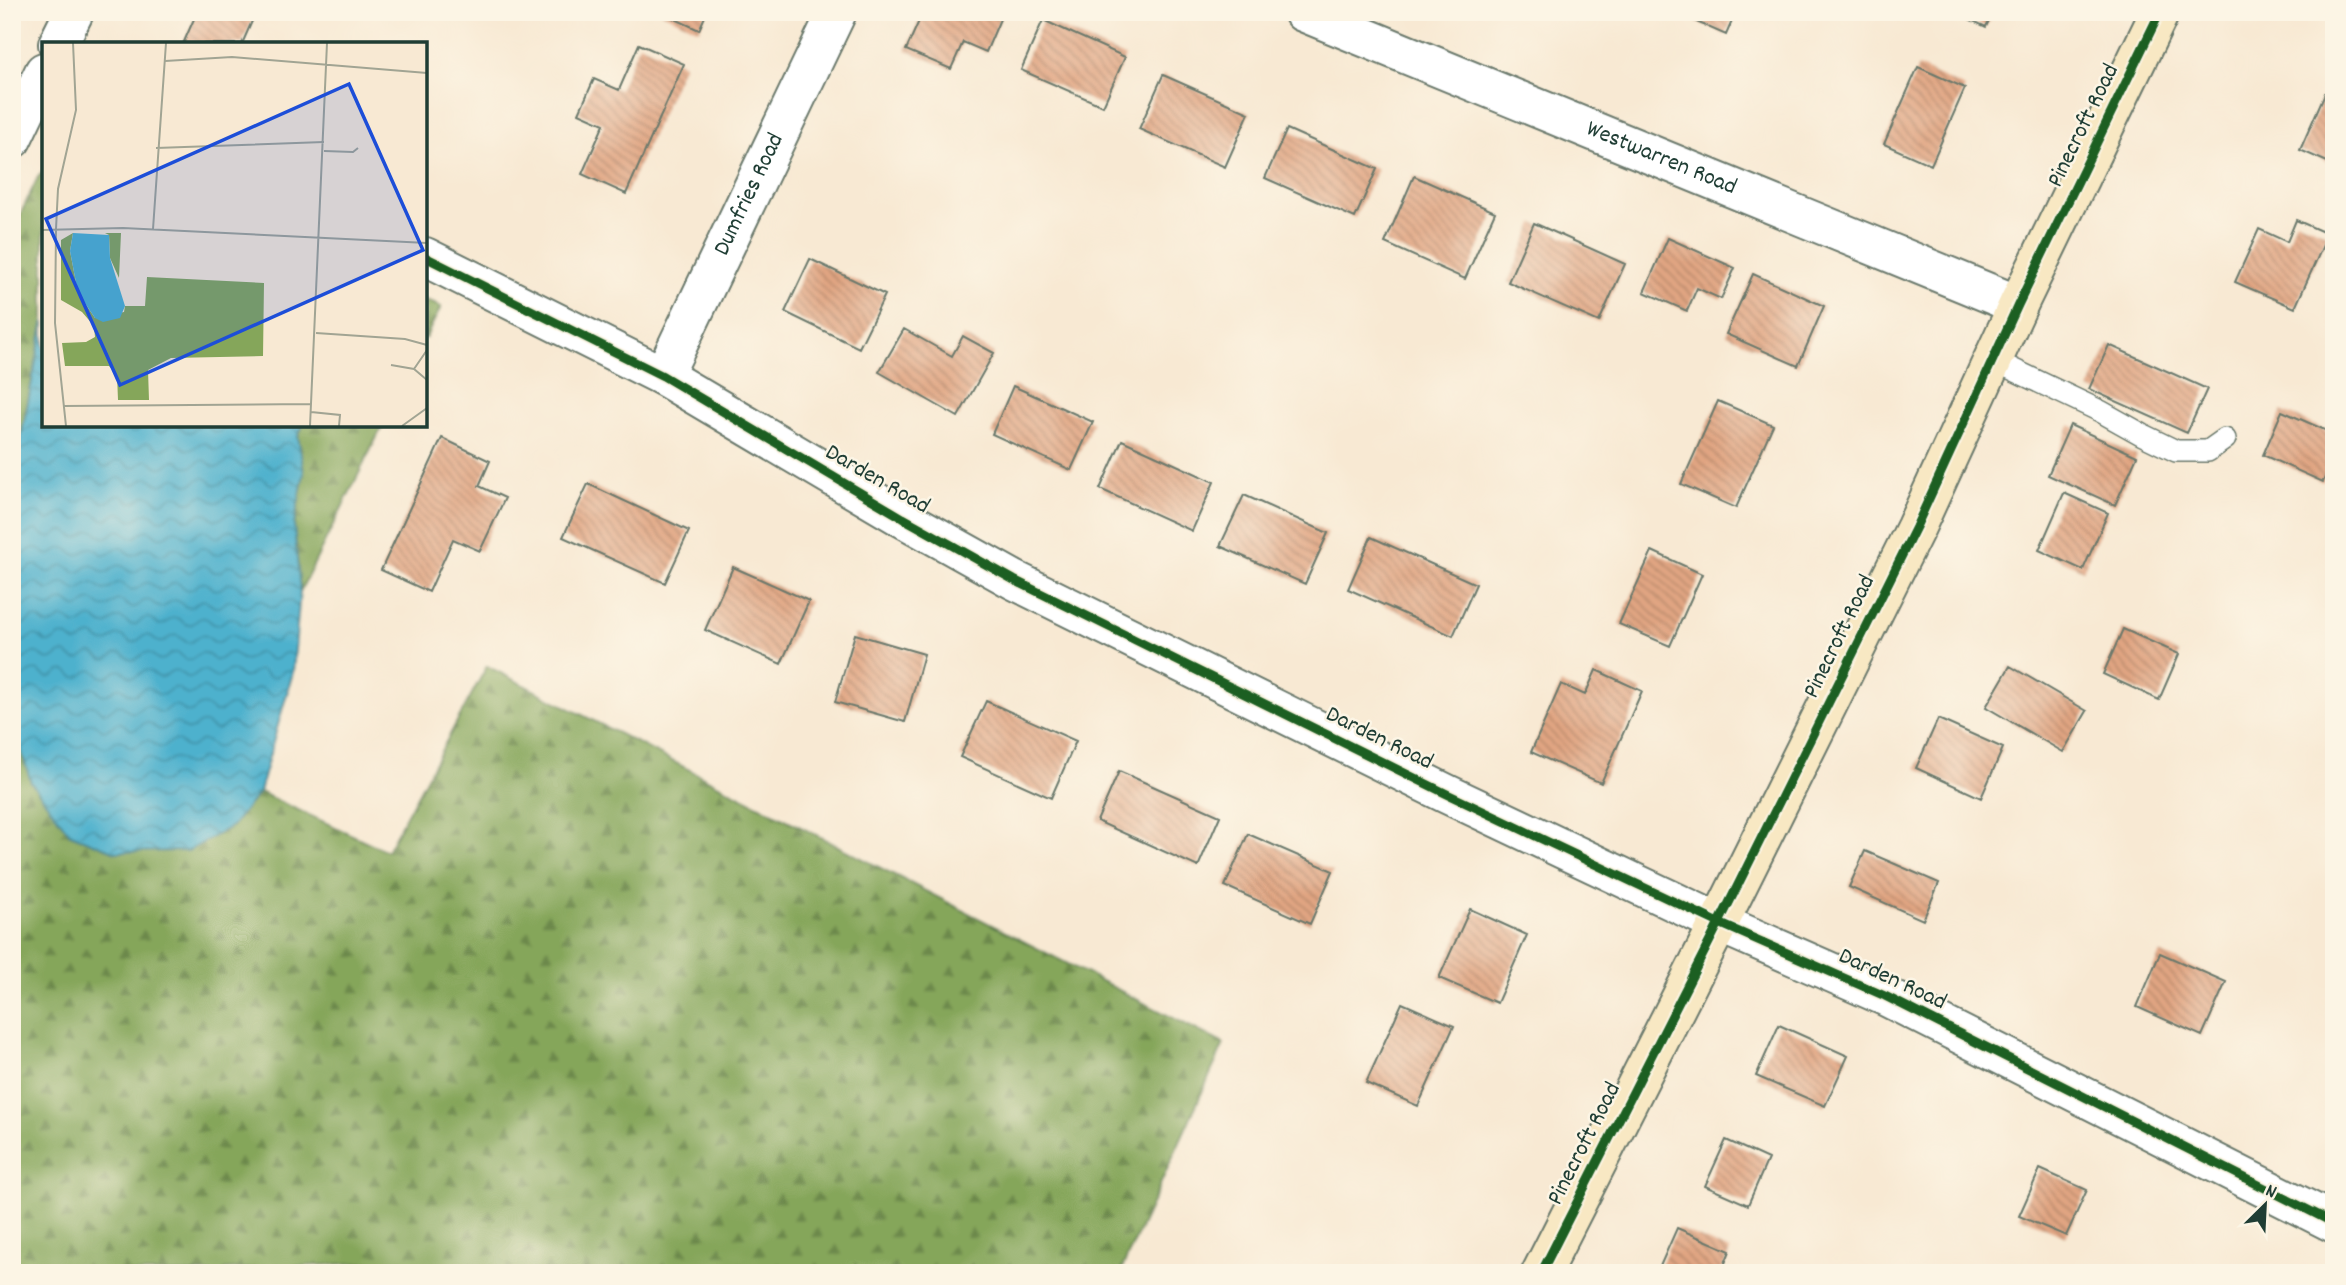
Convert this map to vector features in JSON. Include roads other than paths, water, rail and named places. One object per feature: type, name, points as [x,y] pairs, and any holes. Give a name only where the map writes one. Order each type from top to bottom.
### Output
[{"type":"street","points":[[59,42],[75,12]]},
{"type":"street","name":"Dumfries Road","points":[[663,376],[837,12]]},
{"type":"street","name":"Westwarren Road","points":[[1303,12],[2018,305]]},
{"type":"street","name":"Pinecroft Road","points":[[1541,1273],[1916,527],[2018,305],[2160,12]]},
{"type":"street","points":[[12,139],[33,86]]},
{"type":"street","name":"Darden Road","points":[[427,258],[663,376],[891,511],[1014,580],[1447,794],[1719,923],[1885,996],[2334,1223]]},
{"type":"lane","points":[[1993,360],[2176,451],[2208,451],[2225,439]]},
{"type":"water","points":[[42,331],[42,427],[302,427],[298,436],[304,473],[294,525],[300,592],[293,672],[259,792],[232,826],[188,851],[116,852],[70,834],[31,782],[14,727],[12,483]]}]
